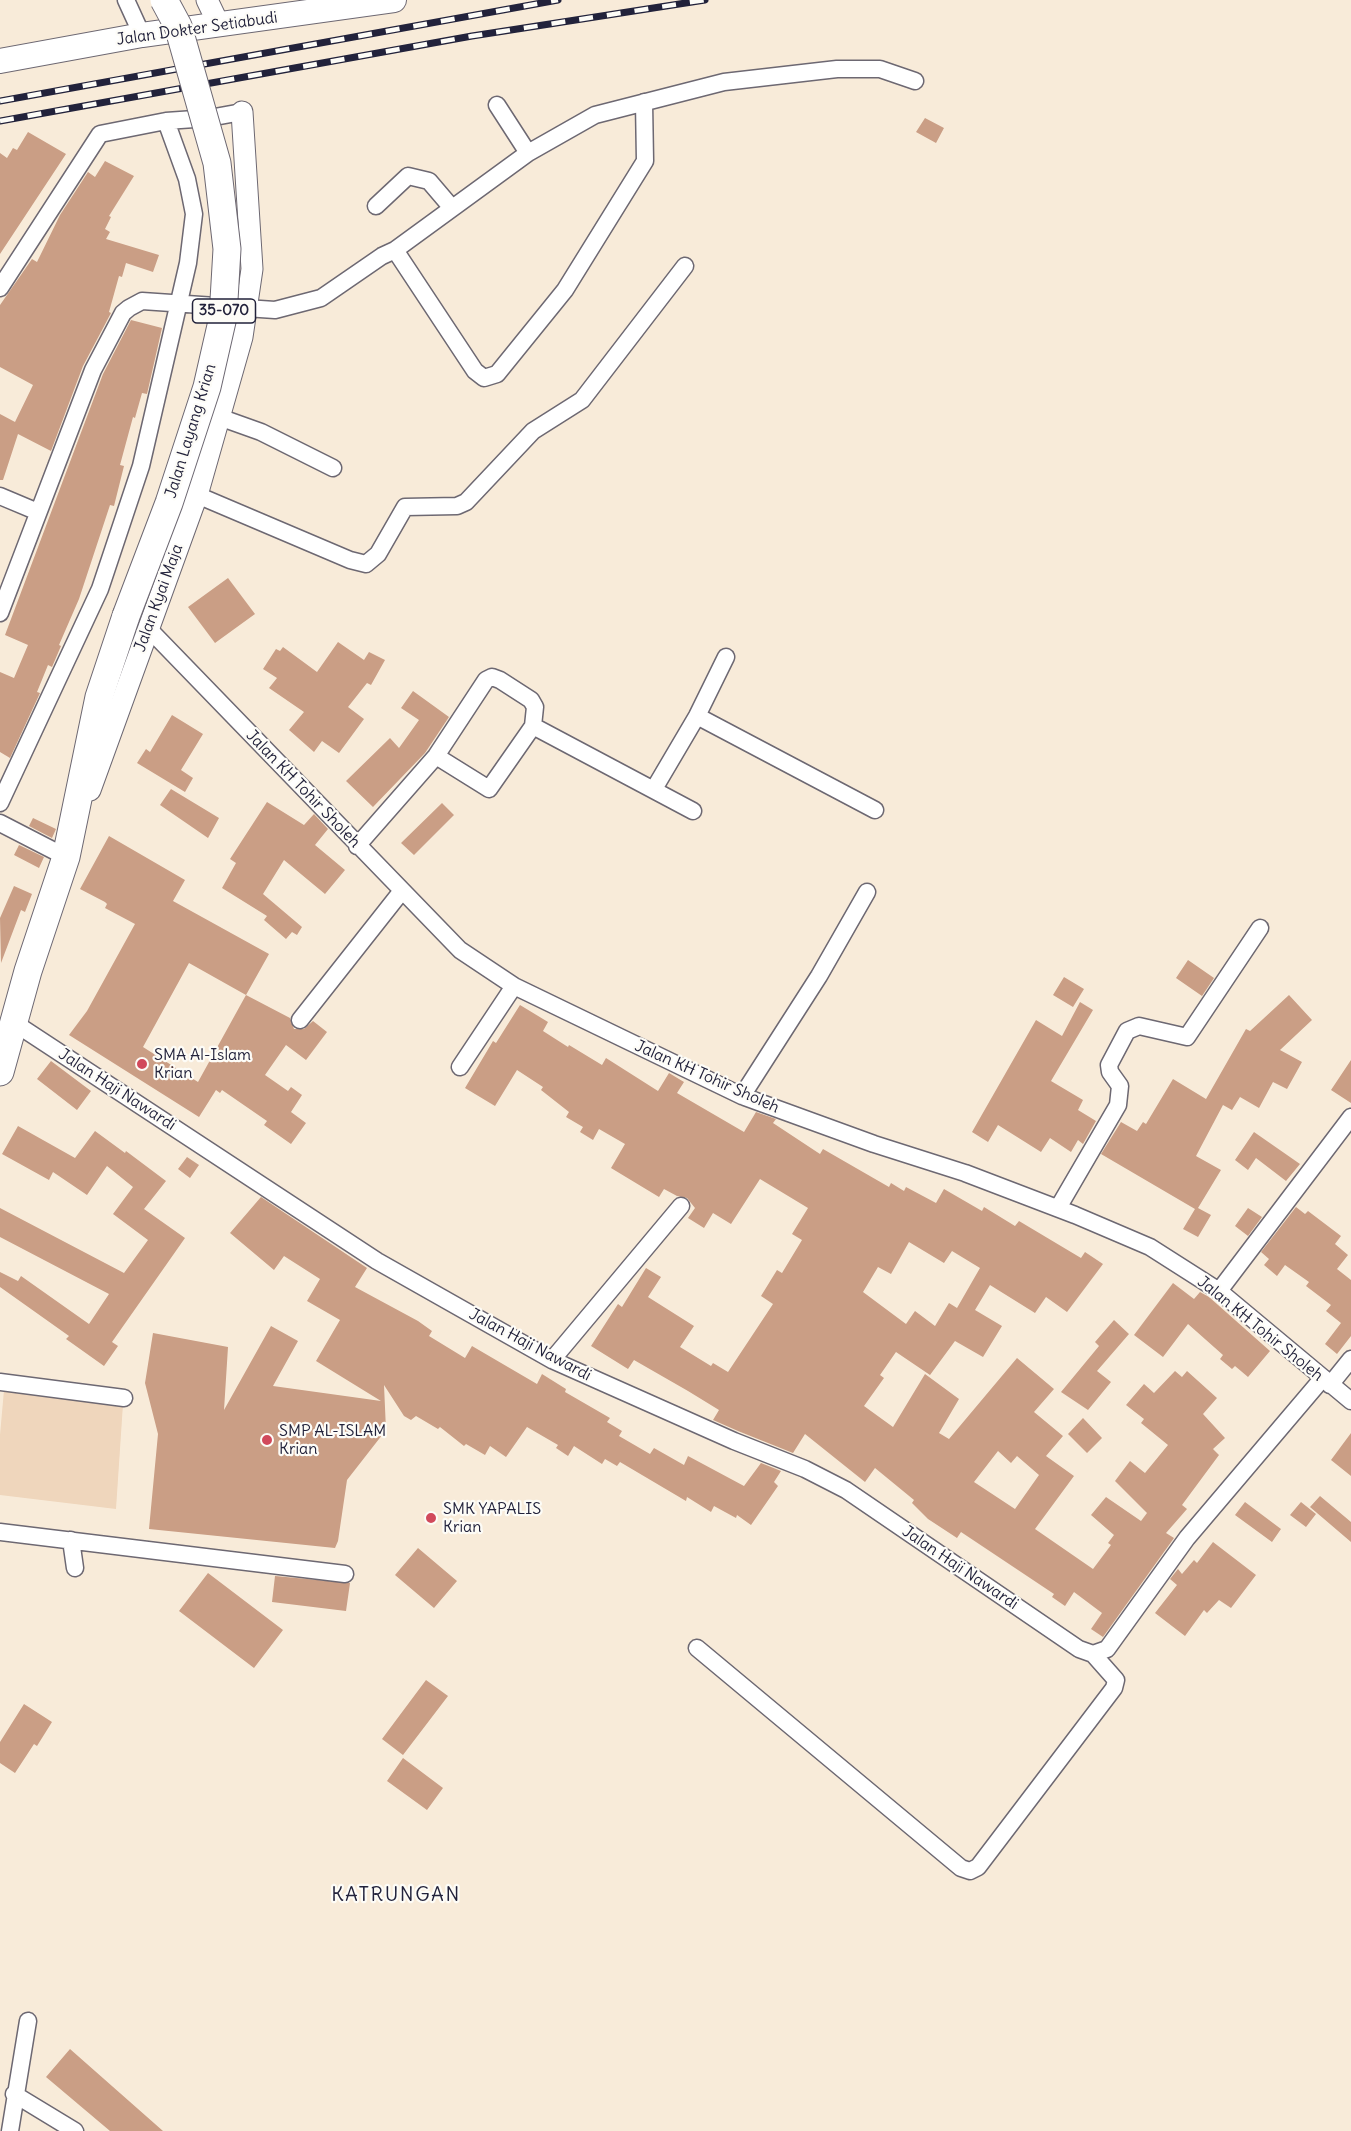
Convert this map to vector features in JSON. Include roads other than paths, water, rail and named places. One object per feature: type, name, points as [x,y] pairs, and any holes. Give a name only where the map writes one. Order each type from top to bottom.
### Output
[{"type":"main road","name":"Jalan Layang Krian","points":[[62,855],[99,697],[136,622],[176,482],[207,387],[223,317],[227,249],[217,163],[178,27],[164,0]]},
{"type":"main road","name":"Jalan Dokter Setiabudi","points":[[0,61],[146,35],[394,0]]},
{"type":"main road","name":"35-070","points":[[0,1072],[62,855]]},
{"type":"street","points":[[126,0],[146,35]]},
{"type":"street","points":[[207,0],[219,25]]},
{"type":"street","points":[[0,613],[93,370],[123,313],[142,301],[275,310],[321,298],[382,256],[395,250],[528,153],[595,115],[724,82],[837,69],[880,69],[915,81]]},
{"type":"street","points":[[395,250],[475,370],[484,378],[497,374],[565,290],[645,161],[644,102]]},
{"type":"street","points":[[496,105],[528,153]]},
{"type":"street","points":[[0,288],[95,138],[100,134],[170,121],[209,118],[242,112]]},
{"type":"street","name":"Jalan Kyai Maja","points":[[136,622],[197,495],[242,337],[239,309],[252,269],[242,112]]},
{"type":"street","points":[[0,803],[100,589],[141,466],[189,263],[194,214],[187,178],[170,121]]},
{"type":"street","points":[[376,206],[408,176],[429,181],[452,208]]},
{"type":"street","points":[[197,495],[350,560],[366,564],[378,554],[405,507],[457,506],[466,502],[528,437],[582,400],[685,267]]},
{"type":"street","points":[[219,417],[261,432],[333,468]]},
{"type":"street","points":[[0,496],[38,512]]},
{"type":"street","name":"Jalan KH Tohir Sholeh","points":[[136,622],[460,950],[514,986],[742,1096],[1058,1208],[1150,1247],[1219,1292],[1351,1401]]},
{"type":"street","points":[[654,789],[697,716],[726,657]]},
{"type":"street","points":[[357,846],[436,756],[486,680],[492,677],[500,680],[531,700],[535,707],[533,726],[489,789],[484,789],[436,756]]},
{"type":"street","points":[[697,716],[875,810]]},
{"type":"street","points":[[533,726],[693,811]]},
{"type":"street","points":[[2,824],[62,855]]},
{"type":"street","points":[[300,1020],[401,892]]},
{"type":"street","points":[[742,1096],[802,1003],[867,892]]},
{"type":"street","points":[[1058,1208],[1118,1105],[1121,1096],[1120,1086],[1110,1072],[1109,1065],[1127,1031],[1139,1026],[1187,1037],[1260,928]]},
{"type":"street","points":[[460,1067],[514,986]]},
{"type":"street","name":"Jalan Haji Nawardi","points":[[13,1022],[377,1261],[552,1360],[734,1441],[805,1469],[846,1490],[1079,1649],[1093,1654]]},
{"type":"street","points":[[1219,1292],[1351,1117]]},
{"type":"street","points":[[552,1360],[681,1206]]},
{"type":"street","points":[[697,1648],[961,1868],[970,1871],[978,1868],[1114,1688],[1116,1680],[1093,1654],[1107,1649],[1187,1538],[1326,1382],[1351,1359]]},
{"type":"street","points":[[0,1382],[124,1398]]},
{"type":"street","points":[[0,1532],[73,1553],[345,1574]]},
{"type":"street","points":[[10,2131],[14,2094],[28,2021]]},
{"type":"street","points":[[14,2094],[75,2131]]},
{"type":"railway","points":[[0,101],[558,0]]},
{"type":"railway","points":[[0,121],[472,36],[705,0]]},
{"type":"place","name":"SMA Al-Islam Krian","points":[[142,1064]]},
{"type":"place","name":"SMP AL-ISLAM Krian","points":[[267,1440]]},
{"type":"place","name":"SMK YAPALIS Krian","points":[[431,1518]]},
{"type":"district","name":"KATRUNGAN","points":[[396,1895]]}]
